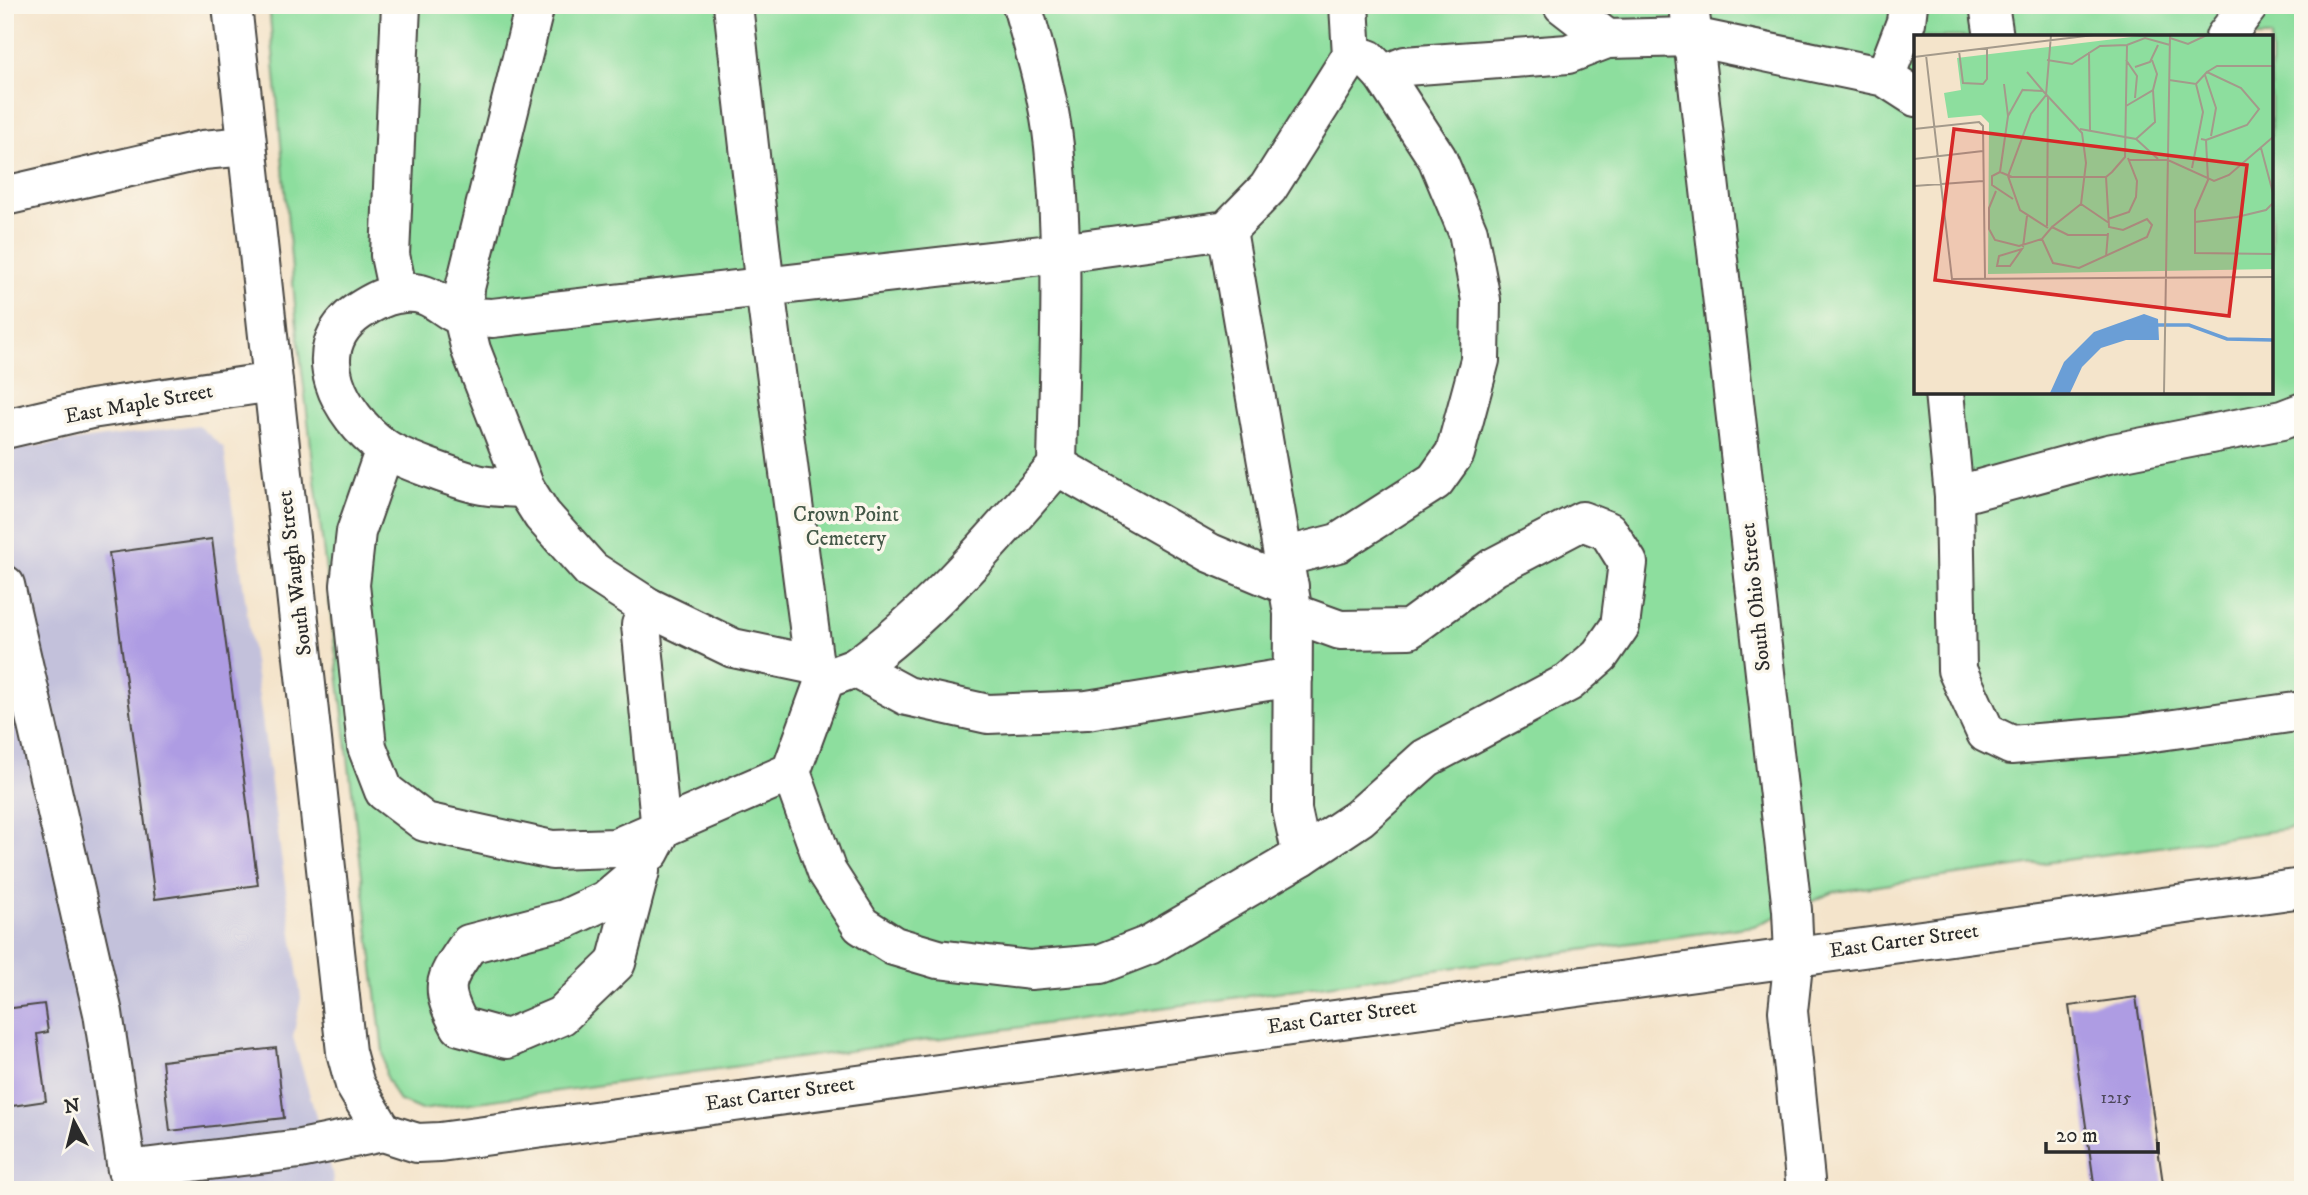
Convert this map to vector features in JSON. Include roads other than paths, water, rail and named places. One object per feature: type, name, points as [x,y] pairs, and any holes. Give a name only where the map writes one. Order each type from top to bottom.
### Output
[{"type":"street","name":"South Waugh Street","points":[[232,5],[346,1052],[355,1085],[383,1132]]},
{"type":"street","points":[[398,293],[390,255],[401,5]]},
{"type":"street","points":[[535,5],[465,288],[463,317],[471,350],[525,488],[542,515],[590,570],[648,607],[733,648],[831,671],[907,696],[988,714],[1087,709],[1293,677]]},
{"type":"street","points":[[733,5],[765,288],[831,671],[791,772],[827,872],[861,925],[894,946],[938,959],[1030,970],[1100,964],[1149,945],[1302,856],[1359,818],[1426,758],[1569,682],[1600,655],[1620,626],[1628,563],[1608,531],[1581,521],[1494,567],[1409,629],[1339,629],[1288,585],[1210,553],[1057,466]]},
{"type":"street","points":[[831,671],[888,644],[966,571],[1057,466],[1060,253],[1054,144],[1037,59],[1022,5]]},
{"type":"street","points":[[1288,585],[1338,543],[1435,481],[1455,453],[1480,360],[1481,300],[1468,232],[1437,158],[1368,65],[1349,5]]},
{"type":"street","points":[[1563,5],[1607,39]]},
{"type":"street","points":[[1368,65],[1568,54],[1607,39],[1691,21],[1900,87],[1908,5]]},
{"type":"street","points":[[1989,5],[1994,35]]},
{"type":"street","points":[[2226,35],[2249,5]]},
{"type":"street","name":"South Ohio Street","points":[[1691,21],[1788,873],[1794,956],[1788,1011],[1806,1190]]},
{"type":"street","points":[[525,488],[478,484],[384,449],[345,406],[332,380],[330,354],[338,332],[353,315],[373,302],[398,293],[417,293],[440,300],[463,317],[492,318],[1060,253],[1227,230],[1268,188],[1368,65]]},
{"type":"street","points":[[5,196],[203,150],[247,146]]},
{"type":"street","points":[[1227,230],[1288,585],[1293,677],[1292,810],[1302,856]]},
{"type":"street","name":"East Maple Street","points":[[5,429],[91,410],[273,382]]},
{"type":"street","points":[[1944,394],[1954,496],[1957,670],[1986,733],[2011,745],[2124,736],[2303,711]]},
{"type":"street","points":[[1954,496],[2108,454],[2282,420],[2303,412]]},
{"type":"street","points":[[384,449],[356,532],[349,585],[367,747],[384,791],[425,822],[552,850],[617,848],[791,772]]},
{"type":"street","points":[[5,585],[103,1013],[127,1170],[300,1149],[383,1132]]},
{"type":"street","points":[[640,871],[606,900],[565,919],[469,944],[446,979],[448,1004],[460,1026],[507,1039],[561,1016],[616,962],[640,871],[661,831],[641,625],[648,607]]},
{"type":"street","name":"East Carter Street","points":[[383,1132],[416,1143],[440,1142],[2303,888]]},
{"type":"park label","name":"Crown Point Cemetery","points":[[846,527]]}]
